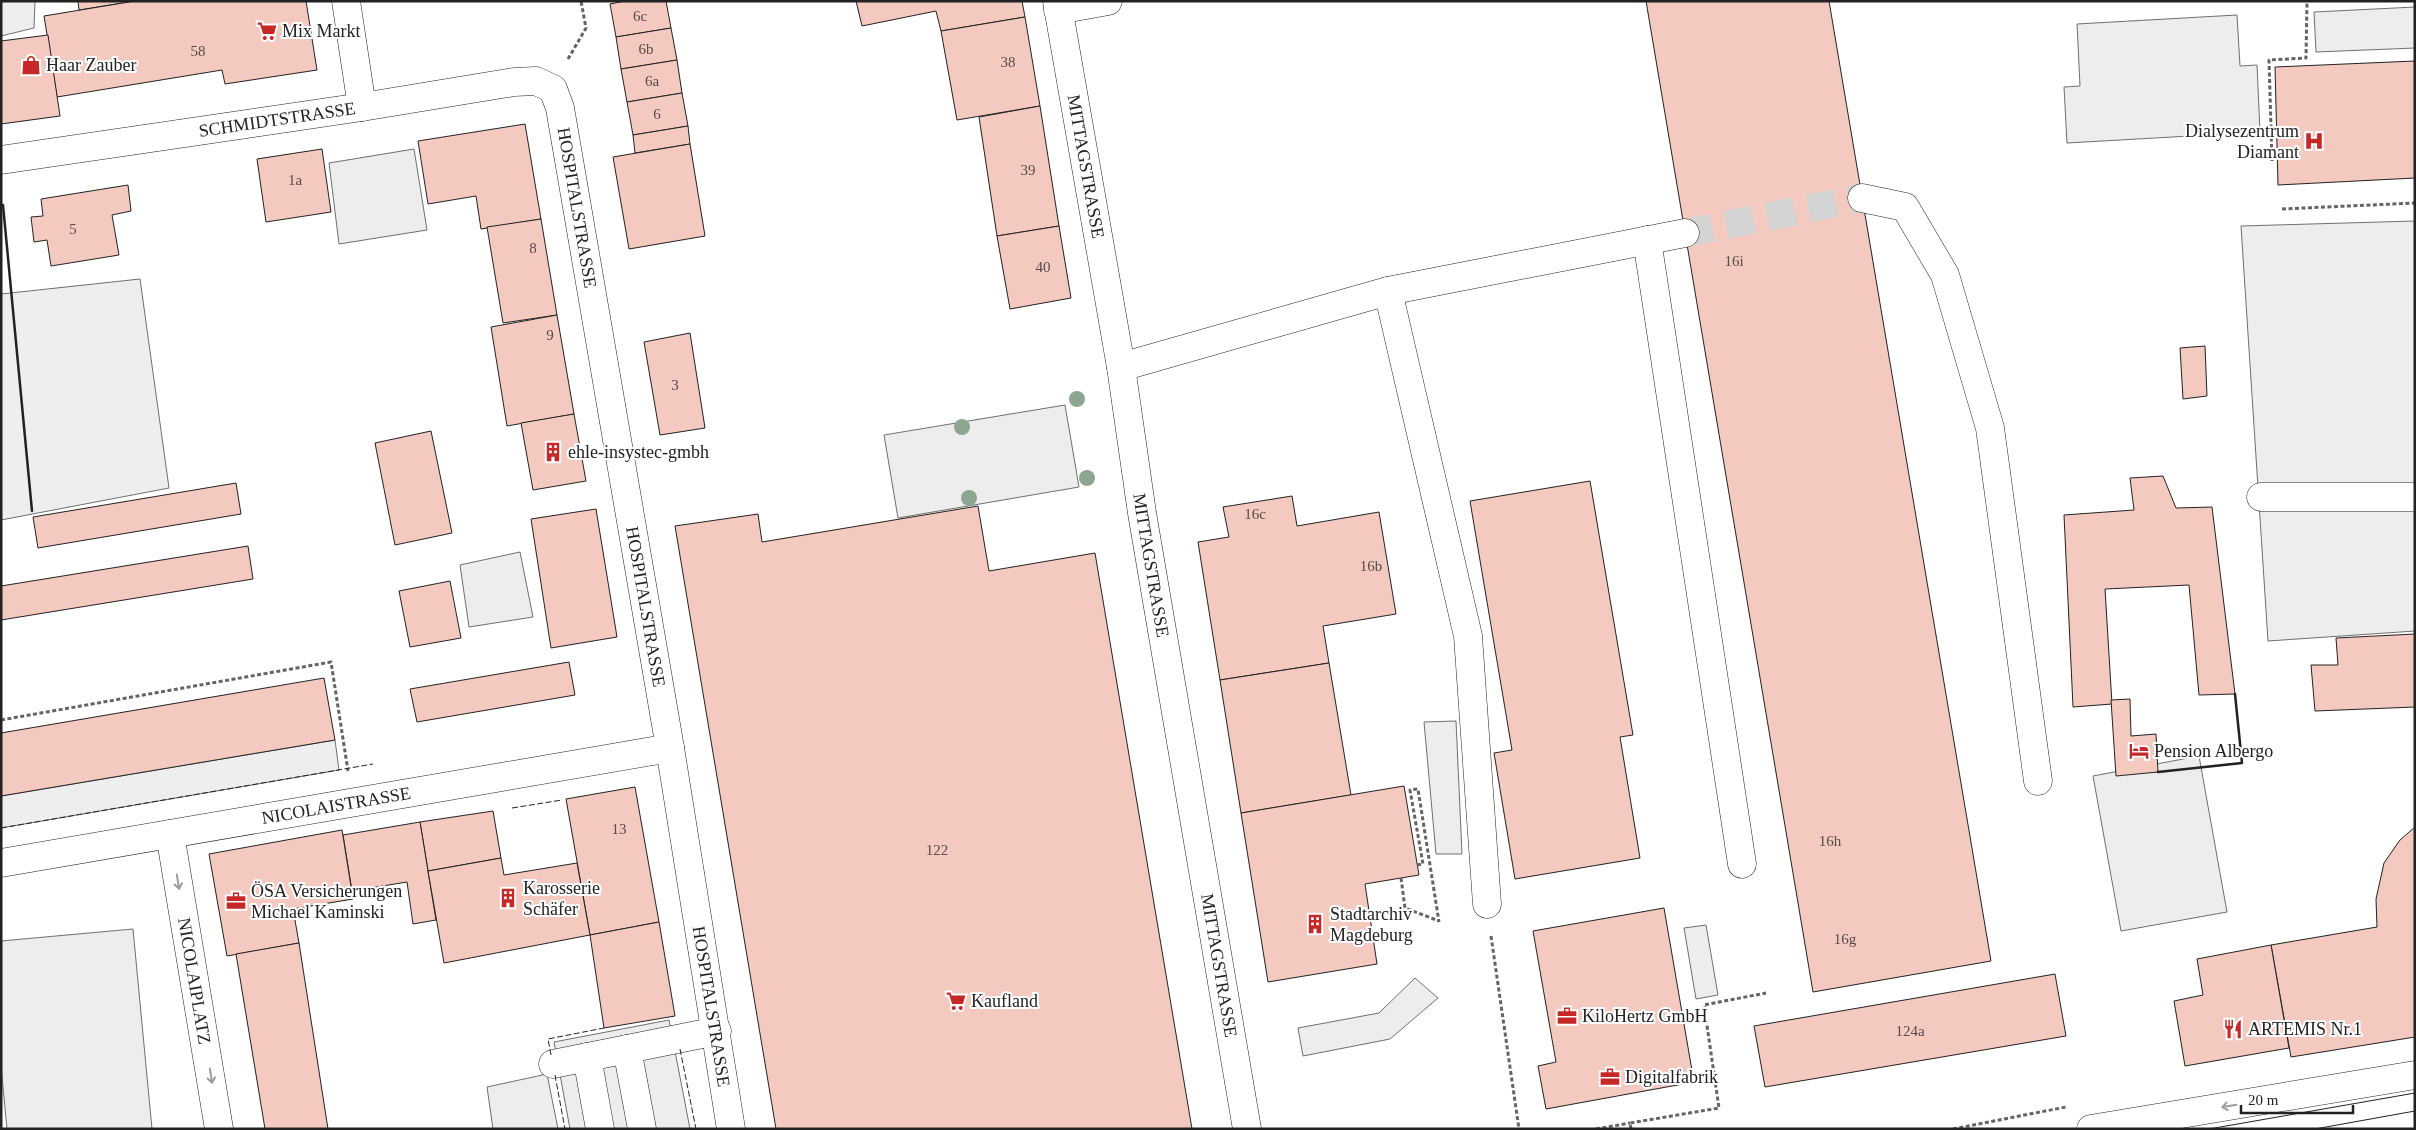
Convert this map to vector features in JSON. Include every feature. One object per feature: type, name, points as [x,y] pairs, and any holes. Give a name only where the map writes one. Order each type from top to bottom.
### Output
[{"type":"street","points":[[346,1],[362,107]]},
{"type":"street","points":[[1057,5],[1108,1]]},
{"type":"street","name":"MITTAGSTRASSE","points":[[1057,5],[1121,368],[1142,513],[1247,1129]]},
{"type":"street","name":"SCHMIDTSTRASSE","points":[[1,160],[362,107],[514,82],[536,81],[551,87]]},
{"type":"street","name":"HOSPITALSTRASSE","points":[[551,87],[556,92],[560,108],[670,748],[717,1031],[731,1129]]},
{"type":"street","points":[[1862,198],[1905,207],[1946,275],[1990,428],[2038,781]]},
{"type":"street","points":[[1121,368],[1388,291],[1685,233]]},
{"type":"street","points":[[1647,240],[1742,864]]},
{"type":"street","points":[[1388,291],[1468,636],[1487,904]]},
{"type":"street","points":[[2261,497],[2415,497]]},
{"type":"street","name":"NICOLAISTRASSE","points":[[1,863],[670,748]]},
{"type":"street","name":"NICOLAIPLATZ","points":[[170,834],[219,1129]]},
{"type":"street","points":[[553,1064],[717,1031]]},
{"type":"street","points":[[627,1049],[642,1129]]},
{"type":"street","points":[[587,1057],[600,1129]]},
{"type":"street","points":[[2091,1129],[2415,1075]]},
{"type":"path","points":[[551,87],[586,28],[582,1]]},
{"type":"path","points":[[2272,161],[2269,60],[2306,58],[2307,1]]},
{"type":"path","points":[[2282,209],[2415,203]]},
{"type":"path","points":[[1,720],[331,662],[348,773]]},
{"type":"path","points":[[1401,878],[1405,908],[1439,922],[1418,789],[1410,790],[1423,864],[1417,865]]},
{"type":"path","points":[[1487,904],[1519,1129]]},
{"type":"path","points":[[1596,1129],[1719,1108],[1704,1005],[1766,993]]},
{"type":"path","points":[[1630,1123],[1631,1129]]},
{"type":"shaded area","points":[[1,1],[35,1],[34,28],[1,36]]},
{"type":"shaded area","points":[[2415,7],[2415,48],[2316,52],[2314,12]]},
{"type":"shaded area","points":[[2237,15],[2240,66],[2257,65],[2260,132],[2067,143],[2064,87],[2080,86],[2077,24]]},
{"type":"shaded area","points":[[414,149],[427,230],[339,244],[329,163]]},
{"type":"shaded area","points":[[2415,221],[2415,631],[2268,641],[2241,226]]},
{"type":"shaded area","points":[[140,279],[169,488],[1,520],[1,294]]},
{"type":"shaded area","points":[[1065,405],[1079,487],[898,518],[884,435]]},
{"type":"shaded area","points":[[520,552],[533,617],[469,627],[460,565]]},
{"type":"shaded area","points":[[1456,721],[1462,854],[1436,854],[1424,722]]},
{"type":"shaded area","points":[[335,740],[339,770],[1,828],[1,796]]},
{"type":"shaded area","points":[[2199,756],[2227,912],[2121,931],[2093,776]]},
{"type":"shaded area","points":[[1706,925],[1718,995],[1696,999],[1684,928]]},
{"type":"shaded area","points":[[133,929],[152,1129],[7,1129],[1,1066],[1,941]]},
{"type":"shaded area","points":[[1415,978],[1438,998],[1390,1039],[1303,1056],[1298,1028],[1379,1013]]},
{"type":"shaded area","points":[[669,1020],[690,1129],[570,1129],[554,1042]]},
{"type":"shaded area","points":[[547,1074],[558,1129],[493,1129],[487,1087]]},
{"type":"building","points":[[78,1],[135,1],[79,10]]},
{"type":"building","points":[[135,1],[306,1],[317,70],[225,84],[222,70],[57,97],[44,16]]},
{"type":"building","points":[[625,1],[666,1],[671,28],[616,37],[610,4]]},
{"type":"building","points":[[856,1],[1022,1],[1025,17],[941,31],[936,11],[862,26]]},
{"type":"building","points":[[1646,1],[1829,1],[1991,961],[1813,992]]},
{"type":"building","points":[[1025,17],[1040,106],[957,120],[941,31]]},
{"type":"building","points":[[671,28],[677,60],[621,69],[616,37]]},
{"type":"building","points":[[48,35],[60,116],[1,124],[1,41]]},
{"type":"building","points":[[677,60],[682,93],[627,102],[621,69]]},
{"type":"building","points":[[2415,61],[2415,178],[2278,185],[2275,67]]},
{"type":"building","points":[[682,93],[688,126],[633,135],[627,102]]},
{"type":"building","points":[[1040,106],[1059,226],[997,236],[979,117]]},
{"type":"building","points":[[525,124],[541,219],[481,229],[476,196],[428,204],[418,141]]},
{"type":"building","points":[[688,126],[690,144],[635,153],[633,135]]},
{"type":"building","points":[[690,144],[705,236],[629,249],[613,157]]},
{"type":"building","points":[[322,149],[331,212],[266,222],[257,159]]},
{"type":"building","points":[[128,185],[131,211],[112,215],[119,255],[51,266],[47,240],[34,242],[31,217],[43,216],[41,199]]},
{"type":"building","points":[[541,219],[557,315],[503,323],[487,227]]},
{"type":"building","points":[[1059,226],[1071,298],[1010,309],[997,236]]},
{"type":"building","points":[[557,315],[574,414],[507,426],[491,327]]},
{"type":"building","points":[[690,333],[705,428],[660,435],[644,342]]},
{"type":"building","points":[[2205,346],[2207,396],[2183,399],[2180,348]]},
{"type":"building","name":"ehle-insystec-gmbh","points":[[574,414],[586,481],[533,490],[521,423]]},
{"type":"building","points":[[431,431],[452,533],[395,545],[375,443]]},
{"type":"building","points":[[2163,476],[2176,508],[2212,507],[2235,694],[2199,695],[2189,585],[2105,589],[2112,704],[2073,707],[2064,515],[2134,510],[2130,478]]},
{"type":"building","points":[[1590,481],[1633,735],[1620,737],[1640,858],[1515,879],[1494,753],[1512,750],[1470,501]]},
{"type":"building","points":[[236,483],[241,514],[38,548],[33,517]]},
{"type":"building","points":[[1292,496],[1297,526],[1379,512],[1396,614],[1323,626],[1329,663],[1220,680],[1198,542],[1229,537],[1223,507]]},
{"type":"building","points":[[978,506],[989,571],[1095,553],[1192,1129],[776,1129],[675,526],[758,514],[762,542]]},
{"type":"building","points":[[596,509],[617,637],[551,648],[531,519]]},
{"type":"building","points":[[248,546],[253,579],[1,620],[1,586]]},
{"type":"building","points":[[450,581],[461,638],[410,647],[399,591]]},
{"type":"building","points":[[2415,634],[2415,707],[2315,711],[2311,665],[2338,665],[2336,638]]},
{"type":"building","points":[[569,662],[575,695],[417,722],[410,689]]},
{"type":"building","points":[[1329,663],[1351,795],[1241,813],[1220,680]]},
{"type":"building","points":[[324,678],[335,740],[1,796],[1,733]]},
{"type":"building","points":[[2130,699],[2131,736],[2156,734],[2158,772],[2116,776],[2111,700]]},
{"type":"building","name":"Stadtarchiv Magdeburg","points":[[1404,786],[1419,875],[1365,884],[1377,964],[1268,982],[1241,813]]},
{"type":"building","points":[[635,787],[659,922],[590,935],[566,799]]},
{"type":"building","points":[[493,811],[501,858],[428,871],[420,822]]},
{"type":"building","points":[[420,822],[436,920],[413,924],[407,882],[352,891],[343,835]]},
{"type":"building","points":[[2415,827],[2415,1037],[2291,1057],[2271,945],[2377,927],[2376,899],[2384,863],[2400,840]]},
{"type":"building","points":[[342,830],[353,899],[293,909],[299,943],[227,956],[209,854]]},
{"type":"building","name":"Karosserie Schäfer","points":[[501,858],[504,875],[577,863],[590,935],[444,963],[428,871]]},
{"type":"building","points":[[1664,908],[1694,1082],[1546,1109],[1538,1066],[1556,1062],[1533,931]]},
{"type":"building","points":[[659,922],[675,1016],[604,1028],[590,935]]},
{"type":"building","points":[[299,943],[328,1129],[265,1129],[236,954]]},
{"type":"building","points":[[2271,945],[2289,1048],[2185,1066],[2174,1001],[2203,995],[2197,959]]},
{"type":"building","points":[[2055,974],[2066,1036],[1765,1087],[1754,1026]]},
{"type":"tunnel","points":[[1685,233],[1862,198]]},
{"type":"tram line","points":[[2209,1129],[2415,1093]]},
{"type":"tram line","points":[[2315,1129],[2415,1111]]},
{"type":"fence","points":[[1,828],[373,764]]},
{"type":"fence","points":[[512,808],[562,800]]},
{"type":"fence","points":[[551,1055],[548,1039],[604,1028]]},
{"type":"fence","points":[[680,1049],[696,1129]]},
{"type":"fence","points":[[555,1075],[565,1129]]},
{"type":"wall","points":[[1,205],[3,205],[32,511]]},
{"type":"wall","points":[[2158,772],[2242,763],[2235,694]]},
{"type":"place","name":"Mix Markt","points":[[267,31]]},
{"type":"place","name":"Haar Zauber","points":[[31,65]]},
{"type":"place","name":"Dialysezentrum Diamant","points":[[2314,141]]},
{"type":"place","name":"ehle-insystec-gmbh","points":[[553,452]]},
{"type":"place","name":"Pension Albergo","points":[[2139,751]]},
{"type":"place","name":"Karosserie Schäfer","points":[[508,898]]},
{"type":"place","name":"ÖSA Versicherungen Michael Kaminski","points":[[236,901]]},
{"type":"place","name":"Stadtarchiv Magdeburg","points":[[1315,924]]},
{"type":"place","name":"Kaufland","points":[[956,1001]]},
{"type":"place","name":"KiloHertz GmbH","points":[[1567,1016]]},
{"type":"place","name":"ARTEMIS Nr.1","points":[[2233,1029]]},
{"type":"place","name":"Digitalfabrik","points":[[1610,1077]]}]
